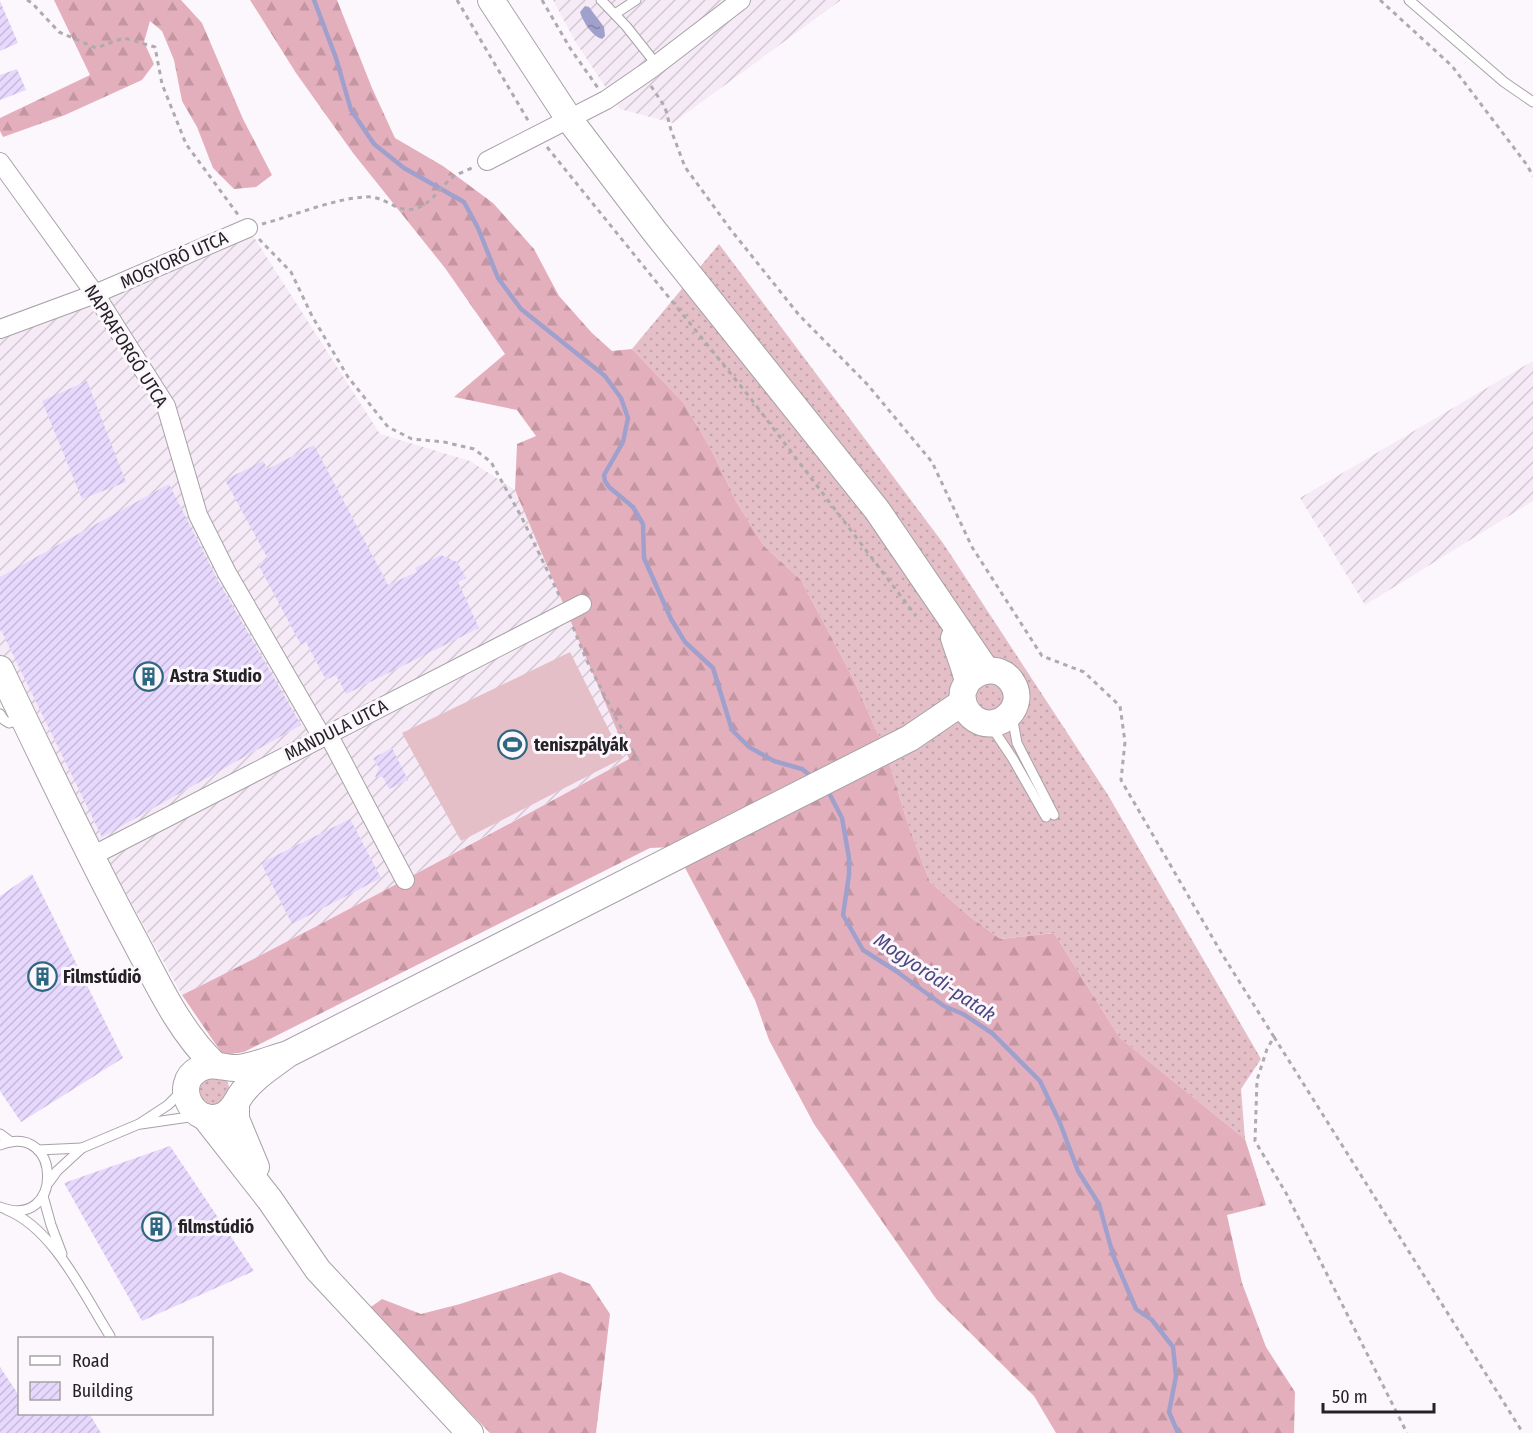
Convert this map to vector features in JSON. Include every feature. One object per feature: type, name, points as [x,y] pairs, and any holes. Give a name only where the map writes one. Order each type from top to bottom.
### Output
[{"type":"main road","points":[[204,1116],[223,1116],[250,1082],[288,1054],[910,738],[976,699],[1003,674],[1015,687],[1016,704],[1012,712],[998,723],[976,699],[946,612],[877,510],[655,232],[569,119],[491,0]]},
{"type":"main road","points":[[0,669],[12,716],[90,856],[166,1000],[203,1054],[235,1077],[239,1091],[236,1119],[270,1200]]},
{"type":"main road","points":[[166,1000],[182,1044],[188,1083],[188,1102],[192,1109],[204,1116],[270,1200],[318,1270],[470,1433]]},
{"type":"main road","points":[[188,1083],[200,1068],[219,1066],[240,1068],[288,1054]]},
{"type":"street","points":[[487,161],[606,99],[650,70],[741,0]]},
{"type":"street","name":"NAPRAFORGÓ UTCA","points":[[0,162],[95,294],[166,406],[198,515],[227,573],[326,736],[405,880]]},
{"type":"street","name":"MOGYORÓ UTCA","points":[[0,329],[95,294],[248,228]]},
{"type":"street","name":"MANDULA UTCA","points":[[90,856],[574,607]]},
{"type":"lane","points":[[601,0],[615,14],[650,70]]},
{"type":"lane","points":[[615,14],[636,0]]},
{"type":"lane","points":[[1409,0],[1504,82],[1533,102]]},
{"type":"lane","points":[[976,699],[1050,816],[1017,743],[1012,712]]},
{"type":"lane","points":[[4,1209],[24,1210],[31,1207],[43,1196],[57,1170],[82,1148],[139,1124],[168,1105],[188,1083]]},
{"type":"lane","points":[[139,1124],[204,1116]]},
{"type":"lane","points":[[0,1134],[10,1142]]},
{"type":"lane","points":[[0,1145],[10,1142],[26,1144],[38,1150],[82,1148]]},
{"type":"lane","points":[[38,1150],[46,1163],[49,1182]]},
{"type":"lane","points":[[43,1196],[66,1265]]},
{"type":"lane","points":[[4,1209],[21,1216],[53,1246],[110,1336]]},
{"type":"path","points":[[27,0],[59,32],[96,48],[124,38],[155,47],[162,84],[186,144],[248,228],[291,272],[312,316],[348,377],[388,427],[412,439],[444,442],[474,449],[491,462],[574,607],[586,659],[640,765]]},
{"type":"path","points":[[456,0],[537,135],[748,395],[916,616]]},
{"type":"path","points":[[542,0],[570,48],[606,99]]},
{"type":"path","points":[[1380,0],[1452,66],[1533,176]]},
{"type":"path","points":[[650,70],[685,167],[730,230],[799,315],[867,384],[932,462],[972,547],[1042,656],[1084,672],[1120,706],[1125,742],[1121,780],[1222,954],[1523,1433]]},
{"type":"path","points":[[248,228],[314,208],[365,196],[376,197],[405,210],[414,209],[427,203],[455,175],[487,161]]},
{"type":"path","points":[[1275,1037],[1267,1049],[1257,1080],[1255,1141],[1286,1193],[1407,1433]]},
{"type":"shaded area","points":[[553,0],[841,0],[673,123],[620,109],[575,41]]},
{"type":"shaded area","points":[[248,228],[380,434],[470,461],[515,490],[629,759],[284,944],[182,995],[91,830],[0,656],[0,339],[95,294]]},
{"type":"shaded area","points":[[719,244],[943,543],[1108,795],[1261,1059],[1241,1089],[1245,1139],[1120,1038],[1054,933],[1000,939],[930,882],[908,824],[886,752],[853,678],[801,580],[764,546],[736,501],[713,453],[684,403],[632,349]]},
{"type":"shaded area","points":[[1533,361],[1533,501],[1365,605],[1300,498]]},
{"type":"shaded area","name":"teniszpályák","points":[[570,652],[623,758],[461,841],[402,733]]},
{"type":"shaded area","points":[[218,1074],[228,1082],[230,1094],[225,1105],[201,1106],[196,1083]]},
{"type":"green space","points":[[54,0],[181,0],[202,23],[243,119],[272,175],[256,187],[234,189],[213,168],[197,127],[182,101],[174,60],[162,31],[150,21],[144,42],[154,64],[142,80],[65,115],[3,137],[0,131],[0,118],[90,75]]},
{"type":"green space","points":[[250,0],[337,0],[372,88],[395,138],[443,166],[493,203],[534,249],[559,296],[592,333],[612,351],[632,349],[684,403],[713,453],[736,501],[764,546],[801,580],[853,678],[886,752],[908,824],[930,882],[1000,939],[1054,933],[1120,1038],[1245,1139],[1266,1205],[1227,1215],[1242,1283],[1266,1347],[1295,1392],[1294,1433],[1056,1433],[1034,1396],[937,1300],[814,1124],[769,1040],[755,1000],[674,847],[650,848],[244,1052],[223,1055],[182,995],[351,908],[629,759],[515,490],[517,444],[536,436],[517,410],[454,397],[505,354],[445,268],[353,153],[296,73]]},
{"type":"green space","points":[[560,1272],[590,1284],[610,1314],[596,1433],[490,1433],[368,1309],[382,1299],[421,1314]]},
{"type":"water","points":[[585,6],[589,7],[604,27],[605,36],[602,39],[591,32],[583,20],[580,12]]},
{"type":"building","points":[[0,1],[18,43],[0,51]]},
{"type":"building","points":[[17,69],[26,90],[0,100],[0,75]]},
{"type":"building","points":[[87,381],[126,482],[82,499],[42,401]]},
{"type":"building","name":"Astra Studio","points":[[314,445],[388,585],[417,572],[415,568],[441,555],[457,562],[466,578],[458,582],[479,628],[346,694],[336,675],[326,680],[306,642],[301,645],[258,564],[268,559],[225,480],[263,461],[268,469]]},
{"type":"building","name":"Astra Studio","points":[[169,484],[217,579],[301,725],[102,837],[0,628],[0,577]]},
{"type":"building","points":[[392,748],[408,780],[389,789],[383,777],[375,777],[379,768],[373,758]]},
{"type":"building","points":[[350,819],[381,878],[292,924],[261,863]]},
{"type":"building","name":"Filmstúdió","points":[[32,874],[123,1058],[21,1122],[0,1091],[0,896]]},
{"type":"building","name":"filmstúdió","points":[[170,1146],[254,1271],[142,1321],[64,1183]]},
{"type":"building","points":[[0,1367],[18,1394],[18,1415],[90,1415],[101,1433],[0,1433]]},
{"type":"waterway","name":"Mogyoródi-patak","points":[[314,0],[336,58],[351,110],[374,144],[404,168],[464,202],[478,228],[498,278],[521,309],[605,376],[621,398],[628,418],[623,442],[604,475],[605,481],[633,507],[643,524],[644,558],[671,619],[685,642],[713,668],[732,730],[749,747],[774,761],[802,769],[813,778]]},
{"type":"waterway","name":"Mogyoródi-patak","points":[[825,790],[842,818],[849,858],[843,915],[863,950],[944,1006],[963,1014],[992,1033],[1040,1081],[1060,1123],[1078,1171],[1099,1204],[1113,1255],[1136,1309],[1152,1320],[1173,1347],[1176,1376],[1169,1412],[1178,1433]]},
{"type":"place","name":"Astra Studio","points":[[149,676]]},
{"type":"place","name":"teniszpályák","points":[[513,745]]},
{"type":"place","name":"Filmstúdió","points":[[42,977]]},
{"type":"place","name":"filmstúdió","points":[[157,1227]]}]
